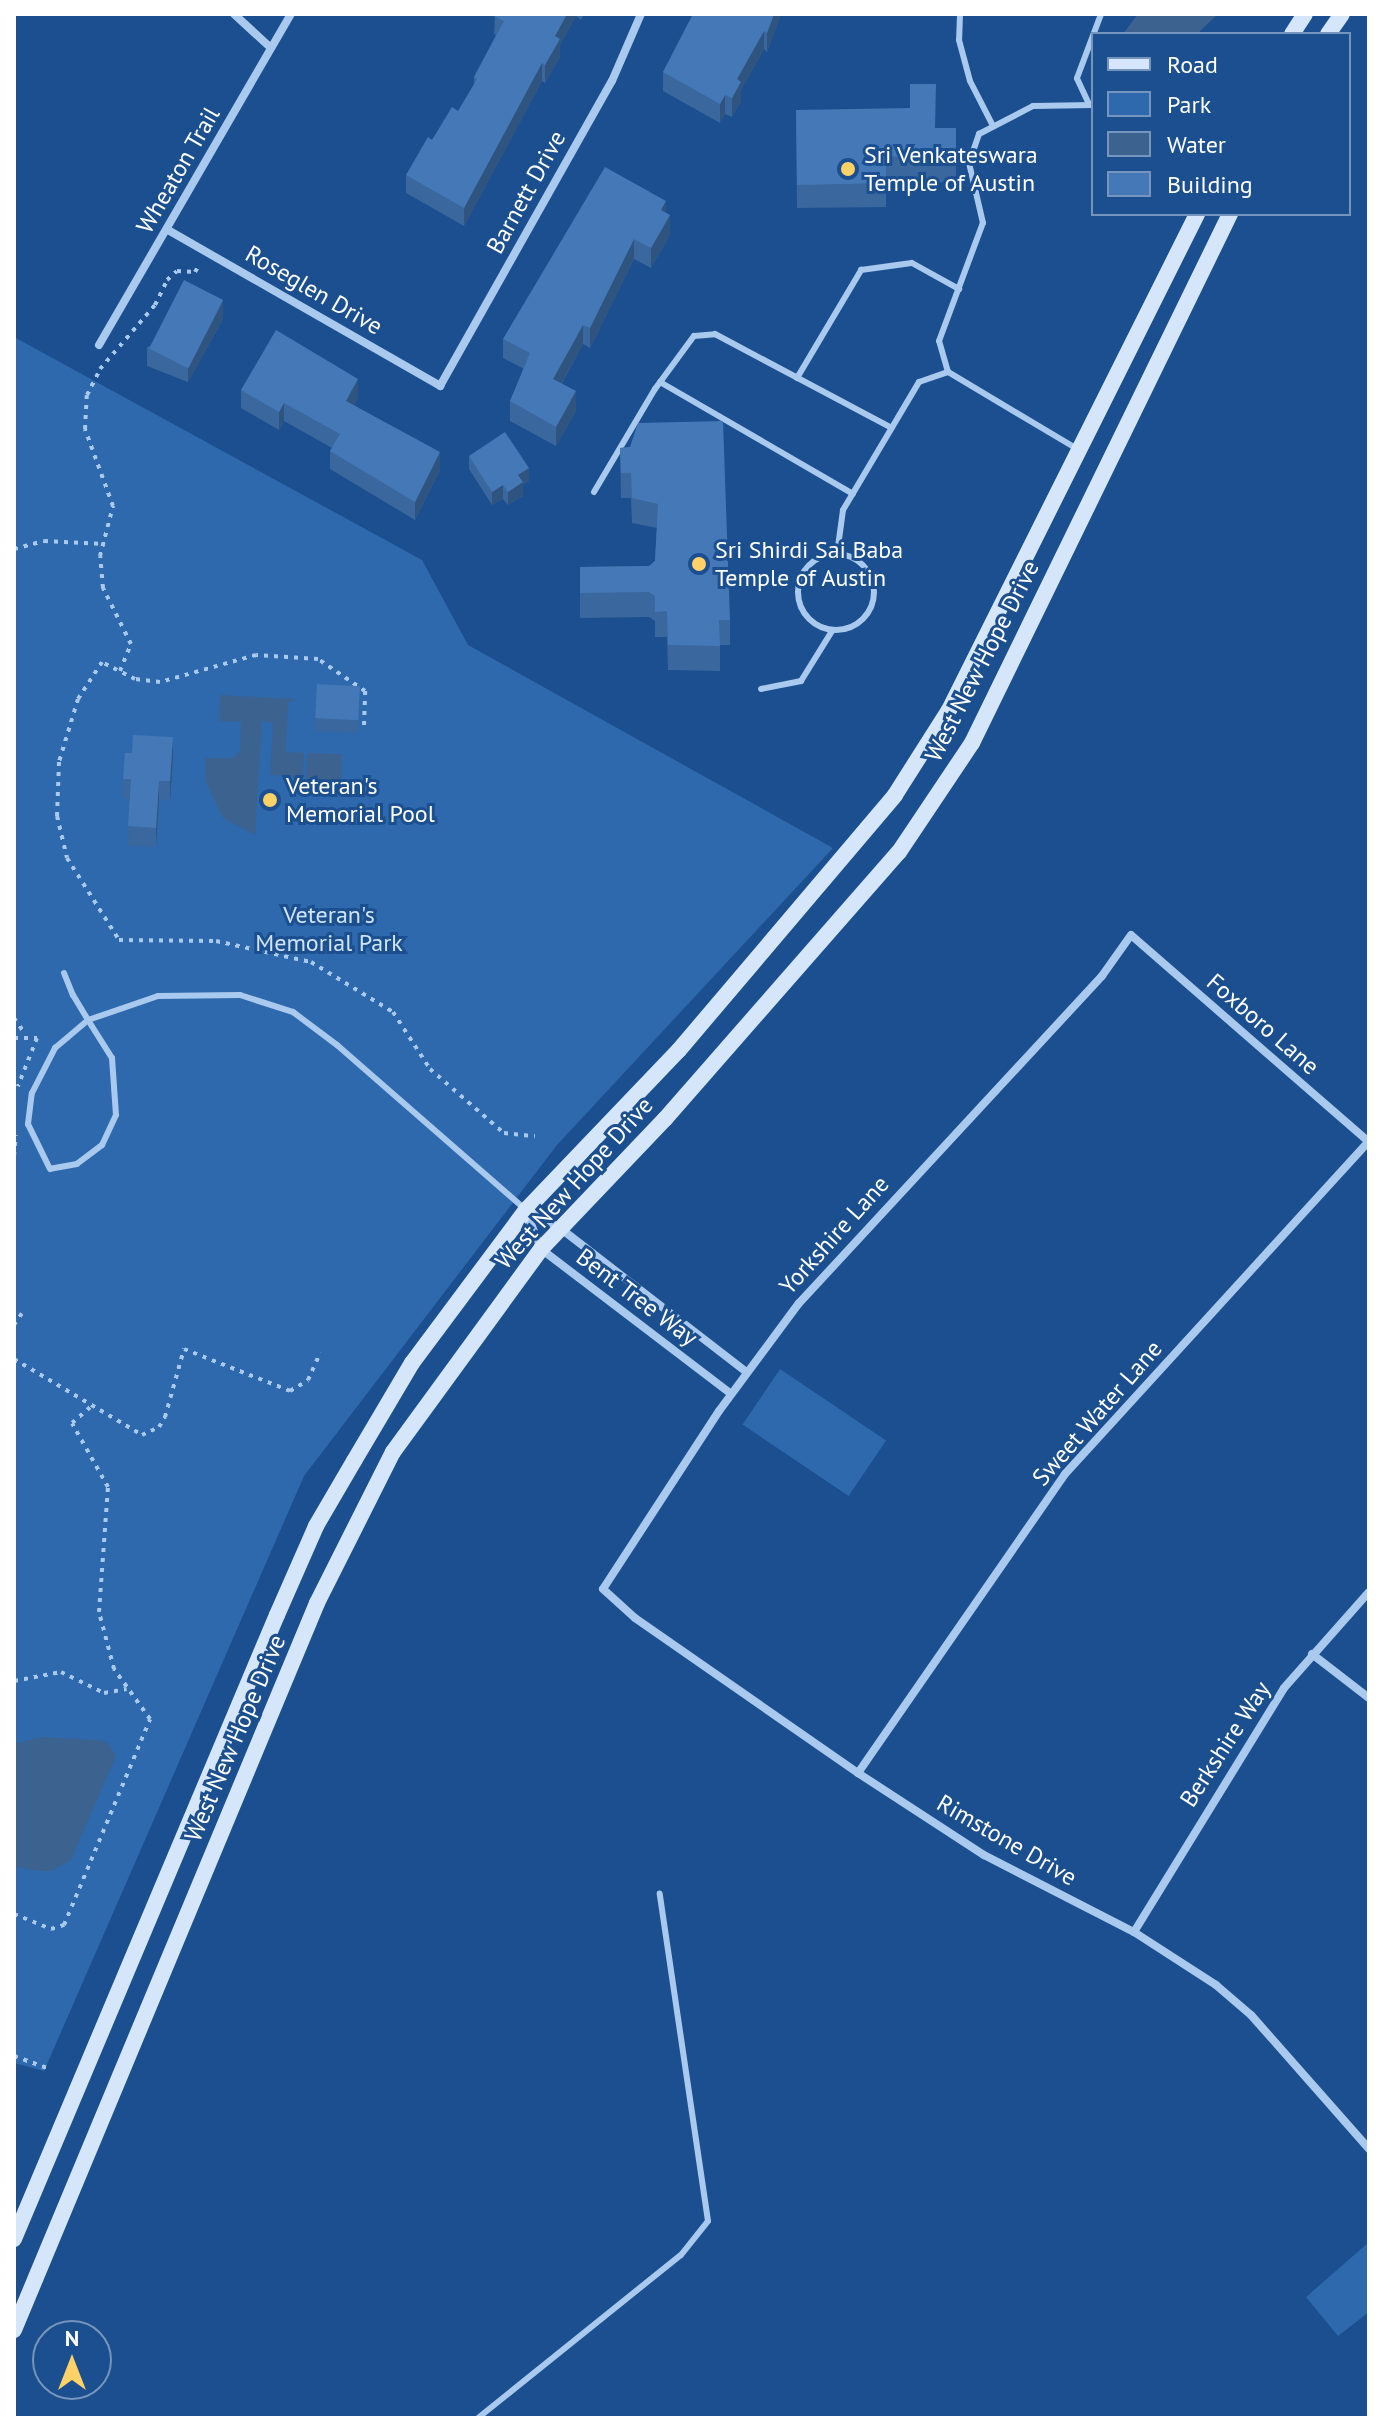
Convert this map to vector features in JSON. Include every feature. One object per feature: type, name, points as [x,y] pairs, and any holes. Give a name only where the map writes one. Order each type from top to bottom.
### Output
[{"type":"main road","points":[[1293,32],[1305,14]]},
{"type":"main road","points":[[1329,32],[1342,14]]},
{"type":"main road","name":"West New Hope Drive","points":[[14,2239],[316,1526],[412,1363],[526,1210],[679,1050],[895,795],[949,710],[1196,216]]},
{"type":"main road","name":"West New Hope Drive","points":[[14,2330],[340,1553],[393,1452],[541,1249],[665,1119],[899,852],[972,743],[1229,216]]},
{"type":"street","points":[[234,14],[271,48]]},
{"type":"street","name":"Wheaton Trail","points":[[99,345],[291,14]]},
{"type":"street","name":"Barnett Drive","points":[[440,386],[612,81],[641,14]]},
{"type":"street","name":"Roseglen Drive","points":[[168,230],[440,386]]},
{"type":"street","name":"Foxboro Lane","points":[[1131,935],[1369,1142]]},
{"type":"street","name":"Yorkshire Lane","points":[[603,1589],[746,1372],[851,1243],[1102,976],[1131,935]]},
{"type":"street","name":"Sweet Water Lane","points":[[858,1773],[1065,1474],[1369,1142]]},
{"type":"street","name":"Bent Tree Way","points":[[526,1210],[560,1228],[746,1372]]},
{"type":"street","name":"Bent Tree Way","points":[[526,1210],[541,1249],[731,1394]]},
{"type":"street","name":"Rimstone Drive","points":[[603,1589],[635,1618],[858,1773],[984,1855],[1134,1932],[1251,2015],[1369,2149]]},
{"type":"street","name":"Berkshire Way","points":[[1134,1932],[1203,1813],[1312,1654],[1369,1592]]},
{"type":"street","points":[[1312,1654],[1369,1698]]},
{"type":"lane","points":[[961,14],[959,40],[970,81],[993,126]]},
{"type":"lane","points":[[1079,450],[948,372],[939,341],[983,223],[969,163],[979,134],[1033,106],[1090,104],[1077,78],[1091,41]]},
{"type":"lane","points":[[797,378],[861,270],[912,263],[959,289]]},
{"type":"lane","points":[[594,492],[660,382],[694,336],[715,334],[892,428]]},
{"type":"lane","points":[[837,554],[843,510],[919,382],[948,372]]},
{"type":"lane","points":[[660,382],[853,494]]},
{"type":"lane","points":[[837,554],[869,571],[875,595],[856,625],[832,631],[809,620],[802,609],[798,584],[813,562],[837,554]]},
{"type":"lane","points":[[761,689],[801,681],[832,631]]},
{"type":"lane","points":[[64,973],[88,1020],[112,1058],[116,1115],[102,1145],[77,1164],[50,1169],[28,1124],[32,1093],[55,1048],[88,1020],[158,996],[195,992],[240,995],[293,1012],[497,1180],[526,1210]]},
{"type":"lane","points":[[478,2418],[681,2255],[708,2221],[660,1894]]},
{"type":"path","points":[[120,671],[131,644],[103,588],[105,544],[113,506],[85,429],[87,395],[100,369],[155,305],[167,280],[177,271],[195,272],[199,265]]},
{"type":"path","points":[[14,549],[44,541],[105,544]]},
{"type":"path","points":[[364,725],[365,691],[318,659],[256,655],[160,682],[120,671],[102,662],[87,682],[65,728],[56,793],[67,858],[119,940],[216,941],[311,962],[393,1012],[430,1069],[504,1133],[535,1136]]},
{"type":"path","points":[[14,1018],[25,1034],[37,1038],[17,1092]]},
{"type":"path","points":[[14,1038],[25,1034]]},
{"type":"path","points":[[14,1121],[14,1156]]},
{"type":"path","points":[[14,1325],[22,1313]]},
{"type":"path","points":[[14,1359],[126,1428],[151,1433],[165,1417],[184,1349],[290,1391],[308,1380],[320,1353]]},
{"type":"path","points":[[14,1914],[51,1929],[64,1925],[150,1719],[114,1669],[99,1612],[99,1555],[108,1487],[72,1423],[93,1405]]},
{"type":"path","points":[[14,1681],[61,1672],[104,1693],[127,1689]]},
{"type":"path","points":[[14,2056],[50,2069]]},
{"type":"green space","name":"Veteran's Memorial Park","points":[[14,337],[422,560],[468,645],[833,848],[557,1145],[304,1476],[44,2071],[14,2063]]},
{"type":"green space","points":[[780,1369],[886,1441],[849,1496],[743,1425]]},
{"type":"green space","points":[[1369,2242],[1369,2312],[1338,2336],[1306,2297]]},
{"type":"water","points":[[1138,14],[1218,14],[1199,32],[1124,32]]},
{"type":"water","points":[[220,695],[296,699],[288,703],[286,752],[304,753],[303,776],[296,776],[296,784],[292,776],[270,775],[273,723],[262,721],[255,835],[223,818],[205,780],[205,758],[233,758],[240,751],[241,722],[219,721]]},
{"type":"water","points":[[307,753],[342,754],[341,793],[306,792]]},
{"type":"water","points":[[42,1737],[97,1740],[108,1743],[116,1756],[71,1860],[52,1871],[14,1866],[14,1744]]},
{"type":"building","points":[[495,14],[567,14],[555,36],[560,39],[545,65],[542,63],[464,208],[406,175],[428,137],[432,140],[452,107],[458,111],[477,79],[474,77],[504,21]]},
{"type":"building","points":[[693,14],[774,14],[767,33],[764,31],[737,79],[741,82],[732,98],[725,95],[720,104],[663,72]]},
{"type":"building","points":[[910,84],[936,84],[935,128],[956,128],[956,160],[886,156],[886,183],[797,185],[796,110],[910,108]]},
{"type":"building","points":[[605,167],[666,201],[661,210],[670,215],[651,248],[634,239],[590,328],[583,325],[553,379],[576,391],[556,427],[510,401],[530,353],[503,339]]},
{"type":"building","points":[[184,280],[223,300],[188,369],[149,349]]},
{"type":"building","points":[[276,330],[358,379],[346,401],[440,452],[415,502],[330,451],[340,434],[284,403],[279,412],[241,390]]},
{"type":"building","name":"Sri Shirdi Sai Baba Temple of Austin","points":[[723,421],[730,620],[719,620],[720,646],[668,645],[667,611],[655,612],[655,596],[649,592],[580,593],[580,567],[649,566],[655,561],[658,504],[632,498],[631,473],[621,473],[620,448],[630,447],[638,423]]},
{"type":"building","points":[[505,432],[529,468],[518,475],[523,482],[508,492],[503,485],[492,492],[469,456]]},
{"type":"building","points":[[317,684],[360,686],[358,720],[315,718]]},
{"type":"building","points":[[133,735],[173,737],[170,781],[159,781],[156,828],[128,826],[131,779],[123,779],[125,753],[132,753]]},
{"type":"place","name":"Sri Venkateswara Temple of Austin","points":[[848,169]]},
{"type":"place","name":"Sri Shirdi Sai Baba Temple of Austin","points":[[699,564]]},
{"type":"place","name":"Veteran's Memorial Pool","points":[[270,800]]}]
